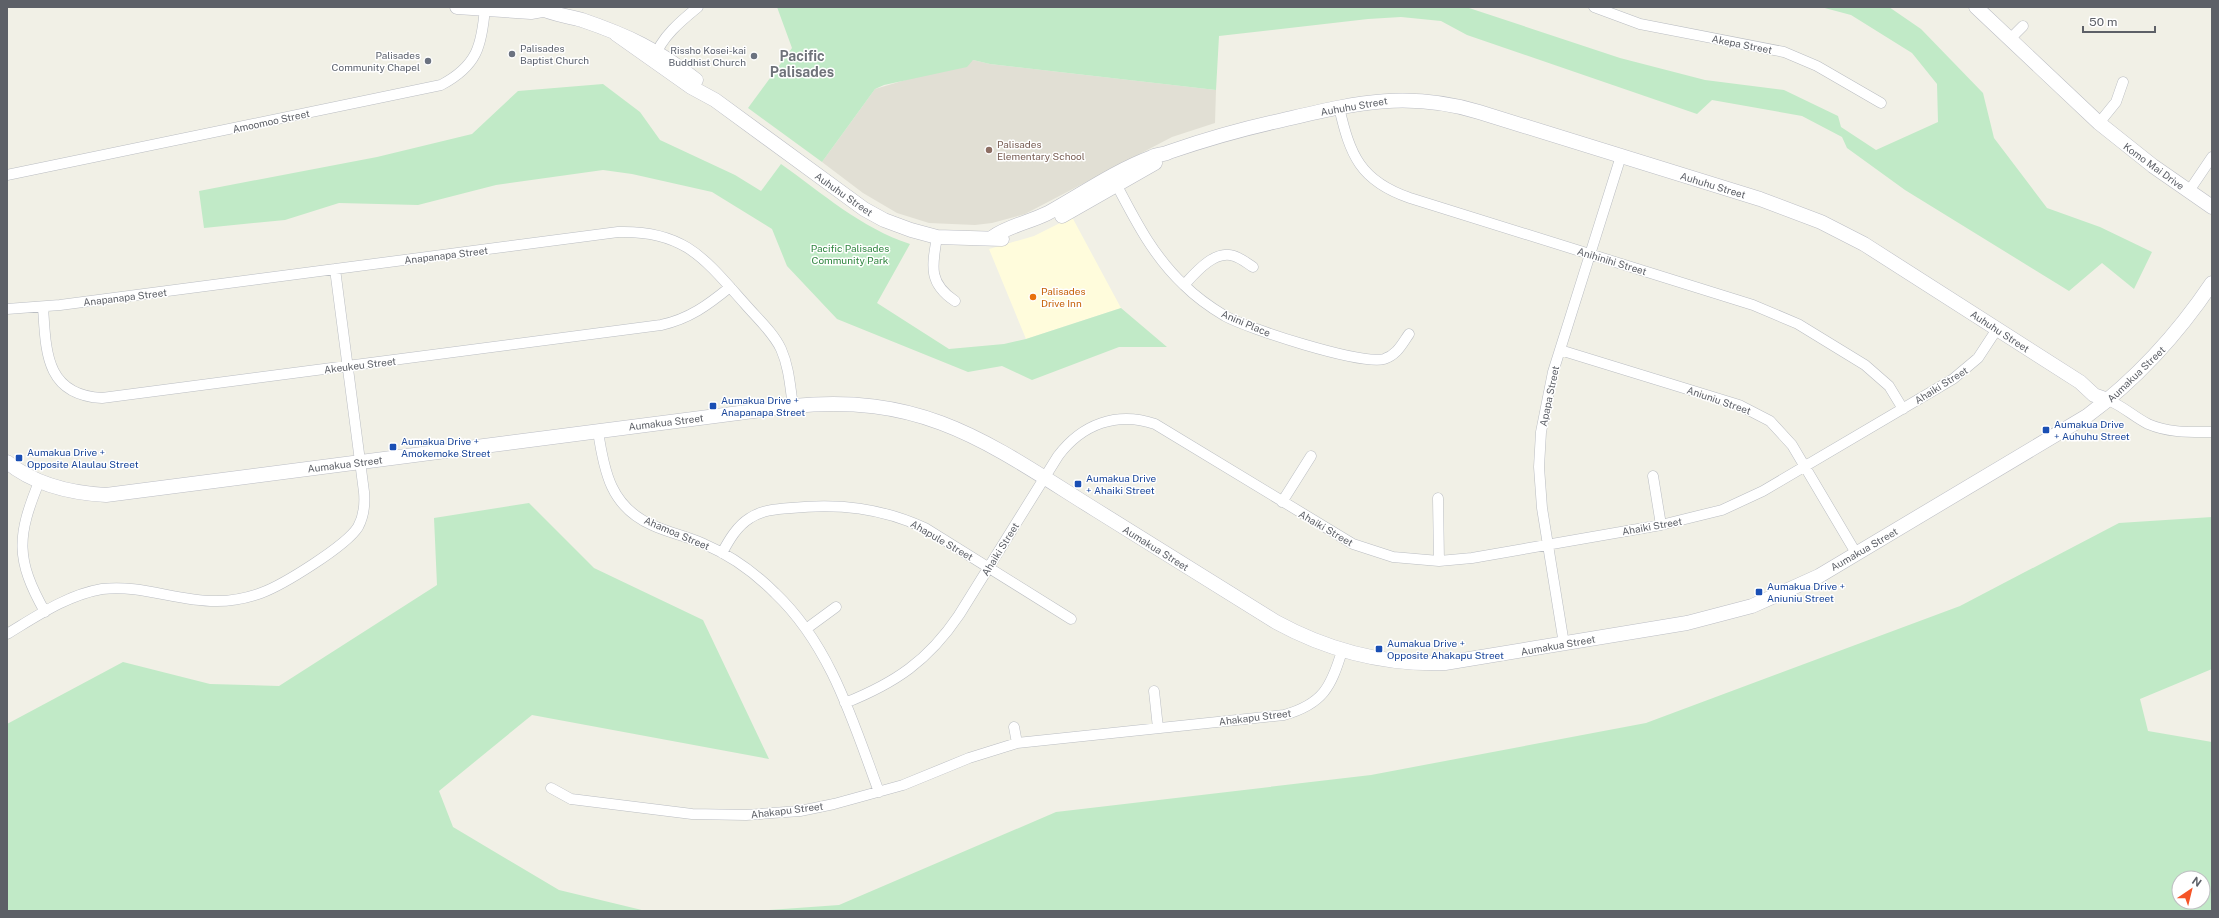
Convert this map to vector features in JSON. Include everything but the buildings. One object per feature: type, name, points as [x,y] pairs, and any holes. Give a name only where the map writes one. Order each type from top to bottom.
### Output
[{"type":"street","name":"Auhuhu Street","points":[[457,7],[531,12],[540,8],[583,20],[616,34],[658,55],[696,80],[715,100],[873,215],[911,230],[937,237],[958,239],[993,237],[1001,231],[1026,224],[1114,181],[1153,156],[1168,153],[1218,135],[1339,107],[1378,100],[1400,99],[1445,103],[1781,206],[1821,222],[1864,244],[2080,382],[2094,395],[2121,406],[2144,421],[2163,429],[2212,432]]},
{"type":"street","points":[[658,55],[679,25],[698,7]]},
{"type":"street","name":"Akepa Street","points":[[1594,7],[1640,24],[1784,52],[1817,66],[1881,103]]},
{"type":"street","name":"Komo Mai Drive","points":[[1976,7],[2099,123],[2125,145],[2212,207]]},
{"type":"street","name":"Amoomoo Street","points":[[7,175],[441,85],[460,74],[475,56],[483,34],[484,8]]},
{"type":"street","points":[[2010,40],[2023,26]]},
{"type":"street","points":[[2099,123],[2116,102],[2123,82]]},
{"type":"street","name":"Anihinihi Street","points":[[1339,107],[1346,139],[1352,152],[1367,174],[1386,188],[1410,198],[1753,305],[1798,324],[1874,371],[1888,386],[1903,409]]},
{"type":"street","name":"Apapa Street","points":[[1564,644],[1542,508],[1540,452],[1545,407],[1560,350],[1621,156]]},
{"type":"street","points":[[2189,191],[2212,157]]},
{"type":"street","name":"Anini Place","points":[[1114,181],[1153,250],[1184,285],[1211,307],[1246,326],[1269,334],[1359,358],[1383,359],[1390,357],[1396,353],[1410,334]]},
{"type":"street","name":"Anapanapa Street","points":[[7,309],[43,307],[618,232],[636,232],[666,237],[691,249],[711,266],[730,287],[770,332],[781,349],[789,373],[793,406]]},
{"type":"street","points":[[937,237],[933,262],[936,282],[939,289],[956,301]]},
{"type":"street","points":[[1184,285],[1208,262],[1224,256],[1234,255],[1254,267]]},
{"type":"street","points":[[7,634],[75,596],[109,589],[144,590],[187,599],[214,601],[244,598],[275,586],[343,544],[356,529],[362,517],[365,501],[335,269]]},
{"type":"street","name":"Aumakua Street","points":[[7,462],[39,482],[74,492],[106,494],[793,406],[829,403],[859,404],[915,414],[973,435],[1276,622],[1314,641],[1342,651],[1389,661],[1445,663],[1687,623],[1740,610],[1799,586],[2061,433],[2108,400],[2135,377],[2166,345],[2184,323],[2212,283]]},
{"type":"street","name":"Akeukeu Street","points":[[43,307],[45,350],[53,370],[65,385],[91,397],[113,397],[661,325],[685,319],[698,312],[730,287]]},
{"type":"street","name":"Ahaiki Street","points":[[845,703],[890,683],[930,652],[950,629],[1044,478],[1067,444],[1077,435],[1096,424],[1108,420],[1131,419],[1149,422],[1169,431],[1336,535],[1370,550],[1412,560],[1439,561],[1472,558],[1661,525],[1722,510],[1763,491],[1953,380],[1971,366],[1997,329]]},
{"type":"street","name":"Aniuniu Street","points":[[1560,350],[1750,409],[1770,421],[1785,435],[1856,553]]},
{"type":"street","name":"Ahamoa Street","points":[[598,431],[607,479],[617,496],[630,510],[652,525],[687,536],[722,553],[755,575],[776,593],[806,629],[829,665],[879,792]]},
{"type":"street","points":[[1282,502],[1311,456]]},
{"type":"street","points":[[1654,476],[1661,525]]},
{"type":"street","points":[[39,482],[23,527],[22,551],[27,577],[45,612]]},
{"type":"street","points":[[1438,498],[1439,561]]},
{"type":"street","name":"Ahapule Street","points":[[722,553],[738,528],[751,517],[759,513],[813,506],[838,505],[872,510],[912,522],[989,567],[1072,619]]},
{"type":"street","points":[[806,629],[836,607]]},
{"type":"street","name":"Ahakapu Street","points":[[551,788],[571,799],[692,814],[719,815],[800,811],[879,792],[995,748],[1017,743],[1284,715],[1299,711],[1311,705],[1329,687],[1342,651]]},
{"type":"street","points":[[1154,691],[1158,728]]},
{"type":"street","points":[[1014,727],[1017,743]]},
{"type":"shaded area","name":"Palisades Elementary School","points":[[973,60],[990,64],[1216,90],[1215,123],[1172,137],[1025,214],[992,223],[975,225],[929,223],[897,213],[863,193],[822,162],[875,89]]},
{"type":"shaded area","points":[[1072,217],[1121,308],[1026,339],[989,249],[1034,236]]},
{"type":"green space","points":[[777,7],[1466,7],[1620,58],[1705,80],[1784,90],[1838,116],[1841,127],[1876,150],[1938,122],[1937,84],[1912,53],[1851,15],[1821,7],[1889,7],[1921,29],[1983,93],[1994,138],[2047,208],[2100,227],[2152,252],[2134,289],[2102,263],[2069,291],[1905,190],[1847,148],[1842,137],[1802,116],[1712,100],[1697,114],[1467,35],[1441,21],[1401,17],[1368,19],[1219,36],[1216,90],[990,64],[973,60],[967,67],[884,85],[875,89],[822,162],[748,108],[792,48]]},
{"type":"green space","name":"Pacific Palisades Community Park","points":[[603,84],[640,112],[660,140],[735,175],[761,191],[781,164],[858,219],[875,229],[910,244],[877,303],[949,349],[1004,344],[1026,339],[1121,308],[1167,347],[1119,347],[1032,380],[1002,366],[968,372],[837,319],[787,266],[772,229],[712,192],[632,174],[603,170],[496,185],[418,205],[339,203],[285,220],[204,228],[199,191],[377,157],[472,134],[518,91]]},
{"type":"green space","points":[[529,503],[594,568],[703,620],[769,759],[532,715],[439,791],[453,827],[559,890],[646,911],[7,911],[7,724],[123,662],[210,684],[279,686],[437,585],[434,518]]},
{"type":"green space","points":[[2212,517],[2212,669],[2140,699],[2148,731],[2212,742],[2212,911],[754,911],[839,905],[1056,812],[1371,775],[1646,723],[1960,606],[2119,523]]},
{"type":"place","name":"Palisades Baptist Church","points":[[512,54]]},
{"type":"place","name":"Rissho Kosei-kai Buddhist Church","points":[[754,56]]},
{"type":"place","name":"Palisades Community Chapel","points":[[428,61]]},
{"type":"place","name":"Palisades Elementary School","points":[[989,150]]},
{"type":"place","name":"Palisades Drive Inn","points":[[1033,297]]},
{"type":"place","name":"Aumakua Drive + Anapanapa Street","points":[[713,406]]},
{"type":"place","name":"Aumakua Drive + Auhuhu Street","points":[[2046,430]]},
{"type":"place","name":"Aumakua Drive + Amokemoke Street","points":[[393,447]]},
{"type":"place","name":"Aumakua Drive + Opposite Alaulau Street","points":[[19,458]]},
{"type":"place","name":"Aumakua Drive + Ahaiki Street","points":[[1078,484]]},
{"type":"place","name":"Aumakua Drive + Aniuniu Street","points":[[1759,592]]},
{"type":"place","name":"Aumakua Drive + Opposite Ahakapu Street","points":[[1379,649]]},
{"type":"district","name":"Pacific Palisades","points":[[802,64]]}]
